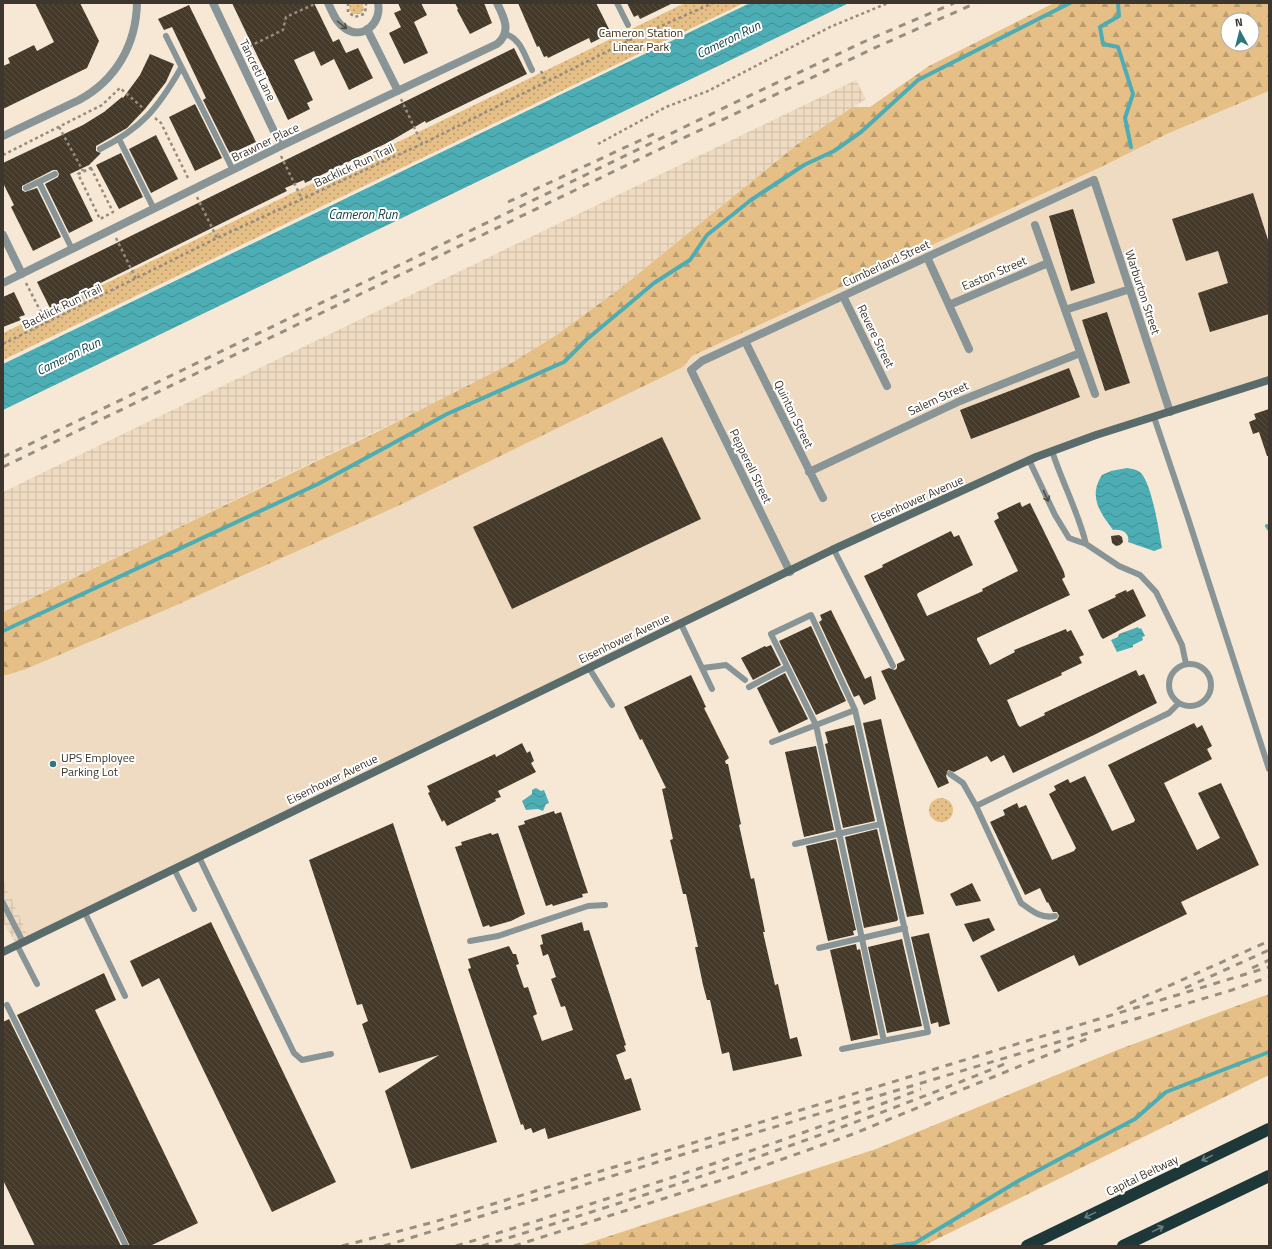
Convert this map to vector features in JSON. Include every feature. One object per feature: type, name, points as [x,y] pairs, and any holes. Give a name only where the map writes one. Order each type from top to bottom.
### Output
[{"type":"highway","name":"Capital Beltway","points":[[1027,1246],[1269,1128]]},
{"type":"highway","points":[[1123,1246],[1269,1176]]},
{"type":"main road","name":"Eisenhower Avenue","points":[[3,952],[834,550],[1029,460],[1154,417],[1269,380]]},
{"type":"street","points":[[3,136],[91,94],[102,84],[124,57],[135,27],[137,3]]},
{"type":"street","name":"Tancreti Lane","points":[[213,3],[279,148]]},
{"type":"street","points":[[328,3],[336,21],[347,29],[360,32],[367,29],[376,21],[379,9],[378,3]]},
{"type":"street","points":[[497,3],[503,17],[505,34]]},
{"type":"street","points":[[367,29],[398,91]]},
{"type":"street","name":"Brawner Place","points":[[3,283],[233,170],[497,44],[503,39],[505,34]]},
{"type":"street","name":"Cumberland Street","points":[[691,370],[702,361],[745,340],[1094,180]]},
{"type":"street","name":"Warburton Street","points":[[1094,180],[1170,412]]},
{"type":"street","points":[[1035,225],[1095,394]]},
{"type":"street","points":[[3,236],[22,274]]},
{"type":"street","points":[[927,257],[969,349]]},
{"type":"street","name":"Easton Street","points":[[949,305],[1048,263]]},
{"type":"street","points":[[1065,310],[1130,289]]},
{"type":"street","name":"Revere Street","points":[[843,296],[886,386]]},
{"type":"street","name":"Quinton Street","points":[[745,340],[822,498]]},
{"type":"street","name":"Salem Street","points":[[809,472],[960,401],[1080,353]]},
{"type":"street","name":"Pepperell Street","points":[[691,370],[790,572]]},
{"type":"lane","points":[[617,3],[628,25]]},
{"type":"lane","points":[[505,34],[513,36],[517,41],[532,70]]},
{"type":"lane","points":[[166,36],[233,170]]},
{"type":"lane","points":[[100,149],[119,139],[150,114],[164,96],[181,68]]},
{"type":"lane","points":[[119,139],[154,209]]},
{"type":"lane","points":[[26,188],[55,174]]},
{"type":"lane","points":[[39,182],[72,249]]},
{"type":"lane","points":[[1154,417],[1269,769]]},
{"type":"lane","points":[[1052,451],[1062,483],[1083,530],[1086,544]]},
{"type":"lane","points":[[1029,460],[1055,515],[1069,538],[1086,544],[1119,566],[1140,575],[1156,592],[1182,645],[1186,664]]},
{"type":"lane","points":[[834,550],[893,666]]},
{"type":"lane","points":[[842,1049],[884,1041],[928,1032],[855,710],[811,615],[771,634],[816,726],[884,1041]]},
{"type":"lane","points":[[681,624],[712,689]]},
{"type":"lane","points":[[1186,664],[1194,664],[1206,671],[1211,684],[1210,692],[1202,703],[1196,706],[1188,707],[1179,704],[1171,696],[1168,683],[1174,670],[1186,664]]},
{"type":"lane","points":[[703,668],[726,665],[745,680]]},
{"type":"lane","points":[[748,688],[787,667]]},
{"type":"lane","points":[[589,668],[612,705]]},
{"type":"lane","points":[[976,806],[1170,713],[1179,704]]},
{"type":"lane","points":[[772,742],[855,710]]},
{"type":"lane","points":[[950,774],[963,783],[976,806],[1021,903],[1047,918],[1055,916]]},
{"type":"lane","points":[[795,844],[881,824]]},
{"type":"lane","points":[[199,857],[294,1053],[302,1060],[331,1054]]},
{"type":"lane","points":[[174,869],[194,909]]},
{"type":"lane","points":[[3,903],[38,984]]},
{"type":"lane","points":[[470,941],[498,936],[588,906],[605,905]]},
{"type":"lane","points":[[84,913],[125,996]]},
{"type":"lane","points":[[819,948],[905,928]]},
{"type":"lane","points":[[7,1005],[126,1246]]},
{"type":"path","points":[[236,52],[283,30],[286,17],[316,3]]},
{"type":"path","points":[[343,3],[348,12],[355,17],[360,16],[366,11],[366,3]]},
{"type":"path","points":[[348,3],[348,12]]},
{"type":"path","name":"Backlick Run Trail","points":[[3,344],[47,324],[217,238],[422,144],[634,38],[713,3]]},
{"type":"path","points":[[598,144],[666,107],[708,91],[830,27],[888,3]]},
{"type":"path","points":[[540,69],[546,82]]},
{"type":"path","points":[[3,155],[102,105],[120,88],[161,123],[217,238]]},
{"type":"path","points":[[398,91],[422,144]]},
{"type":"path","points":[[59,127],[83,171]]},
{"type":"path","points":[[279,148],[302,199]]},
{"type":"path","points":[[91,168],[113,212],[100,219],[78,174],[83,171],[91,168]]},
{"type":"path","points":[[105,215],[136,279]]},
{"type":"path","points":[[22,274],[47,324]]},
{"type":"shaded area","points":[[856,80],[866,99],[799,143],[622,287],[558,334],[510,364],[466,388],[3,612],[3,492]]},
{"type":"shaded area","points":[[1269,91],[1269,380],[1029,460],[681,624],[30,939],[3,880],[3,676],[26,669],[170,608],[400,505],[683,367],[692,356],[1101,167],[1169,133]]},
{"type":"shaded area","points":[[3,880],[30,939],[17,945],[3,922]]},
{"type":"green space","points":[[350,3],[363,3],[364,10],[360,14],[353,14],[349,10]]},
{"type":"green space","name":"Cameron Station Linear Park","points":[[685,3],[744,3],[3,360],[3,333]]},
{"type":"green space","points":[[1054,3],[1269,3],[1269,91],[1169,133],[1101,167],[692,356],[683,367],[400,505],[170,608],[26,669],[3,676],[3,612],[379,431],[510,364],[558,334],[622,287],[799,143],[853,107],[870,107],[929,66]]},
{"type":"green space","points":[[941,798],[946,799],[952,805],[952,815],[946,821],[941,822],[936,821],[930,815],[929,810],[930,805],[936,799]]},
{"type":"green space","points":[[1269,994],[1269,1075],[923,1246],[579,1246],[876,1149],[1120,1049]]},
{"type":"water","name":"Cameron Run","points":[[750,3],[849,3],[3,410],[3,364]]},
{"type":"water","points":[[1127,468],[1138,471],[1145,479],[1152,498],[1162,548],[1154,551],[1128,542],[1127,534],[1119,530],[1113,530],[1097,504],[1096,490],[1102,475],[1111,471]]},
{"type":"water","points":[[1138,627],[1139,629],[1141,628],[1145,636],[1142,637],[1143,640],[1133,645],[1133,647],[1117,652],[1111,640],[1118,637],[1119,634]]},
{"type":"water","points":[[536,788],[541,791],[544,790],[549,803],[546,804],[543,811],[538,809],[526,810],[522,801],[532,794],[532,790]]},
{"type":"building","points":[[35,3],[80,3],[99,41],[87,68],[3,109],[3,66],[10,63],[8,58],[34,45],[37,51],[54,42]]},
{"type":"building","points":[[232,3],[314,3],[333,42],[339,39],[346,53],[358,48],[373,78],[349,90],[334,59],[321,66],[314,51],[294,60],[313,100],[307,103],[310,109],[288,120]]},
{"type":"building","points":[[398,3],[421,3],[427,15],[414,22],[428,53],[404,64],[389,33],[401,27],[394,13],[401,10]]},
{"type":"building","points":[[455,3],[484,3],[492,23],[470,34],[457,10],[458,9]]},
{"type":"building","points":[[518,3],[596,3],[611,33],[591,43],[589,38],[548,58],[547,56],[544,57],[539,46],[537,47]]},
{"type":"building","points":[[627,3],[673,3],[640,19],[638,15],[634,17]]},
{"type":"building","points":[[189,5],[256,142],[230,154],[203,100],[206,98],[172,27],[164,30],[158,19]]},
{"type":"building","points":[[514,48],[527,74],[426,123],[425,121],[389,142],[305,183],[304,180],[285,188],[287,191],[50,308],[37,282]]},
{"type":"building","points":[[150,54],[174,64],[166,82],[145,109],[127,128],[96,146],[96,151],[101,153],[89,165],[70,174],[93,221],[69,233],[45,184],[58,177],[59,174],[57,170],[53,170],[22,186],[22,190],[25,192],[37,188],[61,237],[33,251],[11,207],[14,205],[3,183],[3,163],[83,125],[104,112],[122,97],[123,98],[140,75]]},
{"type":"building","points":[[195,104],[222,158],[195,171],[169,117]]},
{"type":"building","points":[[156,135],[178,179],[151,193],[129,149]]},
{"type":"building","points":[[121,153],[143,197],[119,209],[96,165]]},
{"type":"building","points":[[1253,193],[1269,243],[1269,314],[1210,332],[1198,293],[1228,283],[1218,251],[1186,261],[1172,219]]},
{"type":"building","points":[[1073,209],[1095,283],[1071,291],[1049,216]]},
{"type":"building","points":[[14,292],[25,315],[19,317],[21,320],[3,327],[3,297]]},
{"type":"building","points":[[1107,312],[1130,383],[1105,391],[1082,320]]},
{"type":"building","points":[[1069,368],[1080,397],[971,439],[960,410]]},
{"type":"building","points":[[1269,409],[1269,456],[1267,456],[1259,432],[1253,434],[1249,422],[1256,419],[1254,414]]},
{"type":"building","points":[[662,437],[701,519],[512,609],[473,527]]},
{"type":"building","points":[[1020,502],[1022,507],[1030,503],[1064,572],[1065,577],[1062,579],[1070,595],[977,638],[977,640],[990,665],[1015,652],[1014,650],[1066,629],[1067,632],[1071,630],[1084,655],[1079,657],[1082,663],[1061,673],[1062,675],[1007,700],[1018,725],[1020,727],[1045,715],[1044,713],[1136,670],[1139,676],[1144,674],[1157,703],[1094,735],[1013,773],[1004,755],[991,762],[987,756],[954,772],[948,770],[946,776],[949,783],[938,788],[881,671],[889,668],[895,670],[897,668],[897,664],[905,660],[864,576],[883,567],[882,565],[951,531],[954,537],[959,535],[973,565],[918,593],[917,595],[927,616],[983,591],[982,589],[1018,571],[994,521],[999,518],[997,513]]},
{"type":"building","points":[[1119,535],[1122,537],[1123,542],[1116,546],[1112,543],[1111,536]]},
{"type":"building","points":[[1133,589],[1146,616],[1103,639],[1088,610],[1116,597],[1115,595],[1126,590],[1127,592]]},
{"type":"building","points":[[831,610],[865,679],[871,676],[876,699],[864,705],[859,695],[854,697],[819,622],[822,620],[820,615]]},
{"type":"building","points":[[811,626],[846,701],[816,715],[779,641]]},
{"type":"building","points":[[771,645],[781,665],[753,680],[741,658],[765,646]]},
{"type":"building","points":[[785,673],[808,719],[779,733],[757,688]]},
{"type":"building","points":[[691,675],[706,707],[704,708],[729,758],[725,761],[726,764],[728,764],[751,879],[754,878],[765,932],[763,932],[775,985],[778,984],[790,1039],[797,1037],[802,1056],[733,1071],[729,1052],[722,1054],[710,1000],[707,1000],[703,985],[695,947],[698,947],[686,894],[683,894],[670,840],[673,839],[662,789],[666,788],[642,739],[640,740],[624,707]]},
{"type":"building","points":[[881,719],[924,914],[907,917],[863,723]]},
{"type":"building","points":[[1194,723],[1197,728],[1202,725],[1212,746],[1207,749],[1212,759],[1164,783],[1197,850],[1220,838],[1198,793],[1221,783],[1259,865],[1181,902],[1187,914],[1079,966],[1074,955],[998,992],[980,956],[1057,920],[1059,916],[1057,912],[1053,912],[1040,888],[1025,895],[990,822],[1005,815],[1003,810],[1017,803],[1019,808],[1026,805],[1052,860],[1074,851],[1076,848],[1049,794],[1056,790],[1054,786],[1068,779],[1070,783],[1085,776],[1112,831],[1134,822],[1135,820],[1108,765]]},
{"type":"building","points":[[854,725],[875,821],[843,828],[825,744],[828,743],[825,732]]},
{"type":"building","points":[[522,743],[527,753],[530,751],[534,761],[531,763],[536,772],[498,791],[501,797],[495,799],[496,801],[447,826],[444,820],[442,822],[428,793],[430,792],[427,786],[495,754],[496,757]]},
{"type":"building","points":[[816,746],[834,830],[804,837],[785,752]]},
{"type":"building","points":[[554,811],[555,814],[561,812],[588,893],[582,894],[583,897],[553,906],[552,904],[546,906],[518,826],[525,824],[524,821]]},
{"type":"building","points":[[393,823],[497,1142],[411,1169],[385,1091],[439,1055],[379,1073],[362,1024],[368,1021],[362,1004],[357,1005],[309,860]]},
{"type":"building","points":[[877,829],[898,919],[897,921],[864,928],[845,837]]},
{"type":"building","points":[[491,833],[492,835],[498,833],[525,914],[511,921],[490,927],[489,925],[483,927],[455,847],[462,845],[461,842]]},
{"type":"building","points":[[836,839],[856,930],[853,931],[854,935],[828,941],[806,846]]},
{"type":"building","points":[[972,883],[981,901],[956,906],[950,894]]},
{"type":"building","points":[[989,918],[995,930],[973,942],[964,924]]},
{"type":"building","points":[[211,922],[336,1182],[272,1212],[159,978],[142,987],[130,961]]},
{"type":"building","points":[[582,922],[584,931],[589,930],[626,1045],[624,1046],[626,1051],[616,1055],[625,1080],[631,1078],[641,1110],[548,1139],[545,1128],[533,1133],[531,1128],[525,1130],[523,1124],[521,1125],[468,969],[471,968],[468,959],[509,946],[513,954],[516,954],[519,964],[516,965],[524,988],[528,987],[537,1014],[533,1016],[542,1041],[573,1030],[565,1006],[561,1007],[551,979],[556,977],[548,954],[543,956],[540,945],[543,944],[541,935]]},
{"type":"building","points":[[929,933],[950,1024],[939,1027],[938,1022],[931,1024],[911,937]]},
{"type":"building","points":[[902,939],[922,1026],[887,1033],[868,947]]},
{"type":"building","points":[[856,944],[857,950],[860,949],[878,1035],[851,1041],[830,950]]},
{"type":"building","points":[[104,973],[116,1000],[95,1010],[198,1223],[150,1246],[130,1246],[17,1015]]},
{"type":"building","points":[[9,1019],[121,1246],[35,1246],[3,1180],[3,1022]]},
{"type":"waterway","points":[[3,631],[318,484],[447,414],[564,362],[586,340],[654,283],[690,260],[707,235],[751,200],[804,165],[834,151],[861,132],[918,80],[1070,3]]},
{"type":"waterway","points":[[1118,3],[1119,16],[1100,27],[1103,44],[1118,47],[1133,94],[1125,118],[1131,147]]},
{"type":"waterway","points":[[894,1246],[915,1243],[1020,1180],[1135,1119],[1166,1092],[1269,1052]]},
{"type":"railway","points":[[3,457],[734,103],[870,39],[954,3]]},
{"type":"railway","points":[[3,467],[658,150],[881,45],[976,3]]},
{"type":"railway","points":[[508,202],[658,132]]},
{"type":"railway","points":[[1117,1009],[1269,941]]},
{"type":"railway","points":[[1185,988],[1269,950]]},
{"type":"railway","points":[[1252,968],[1269,960]]},
{"type":"railway","points":[[342,1246],[434,1222],[1269,967]]},
{"type":"railway","points":[[384,1246],[661,1161],[1232,990],[1269,977]]},
{"type":"railway","points":[[514,1246],[738,1175],[853,1134],[1089,1038]]},
{"type":"railway","points":[[482,1246],[615,1205],[812,1138],[1007,1063]]},
{"type":"railway","points":[[456,1246],[690,1172],[806,1132],[921,1089]]},
{"type":"place","name":"UPS Employee Parking Lot","points":[[53,764]]}]
